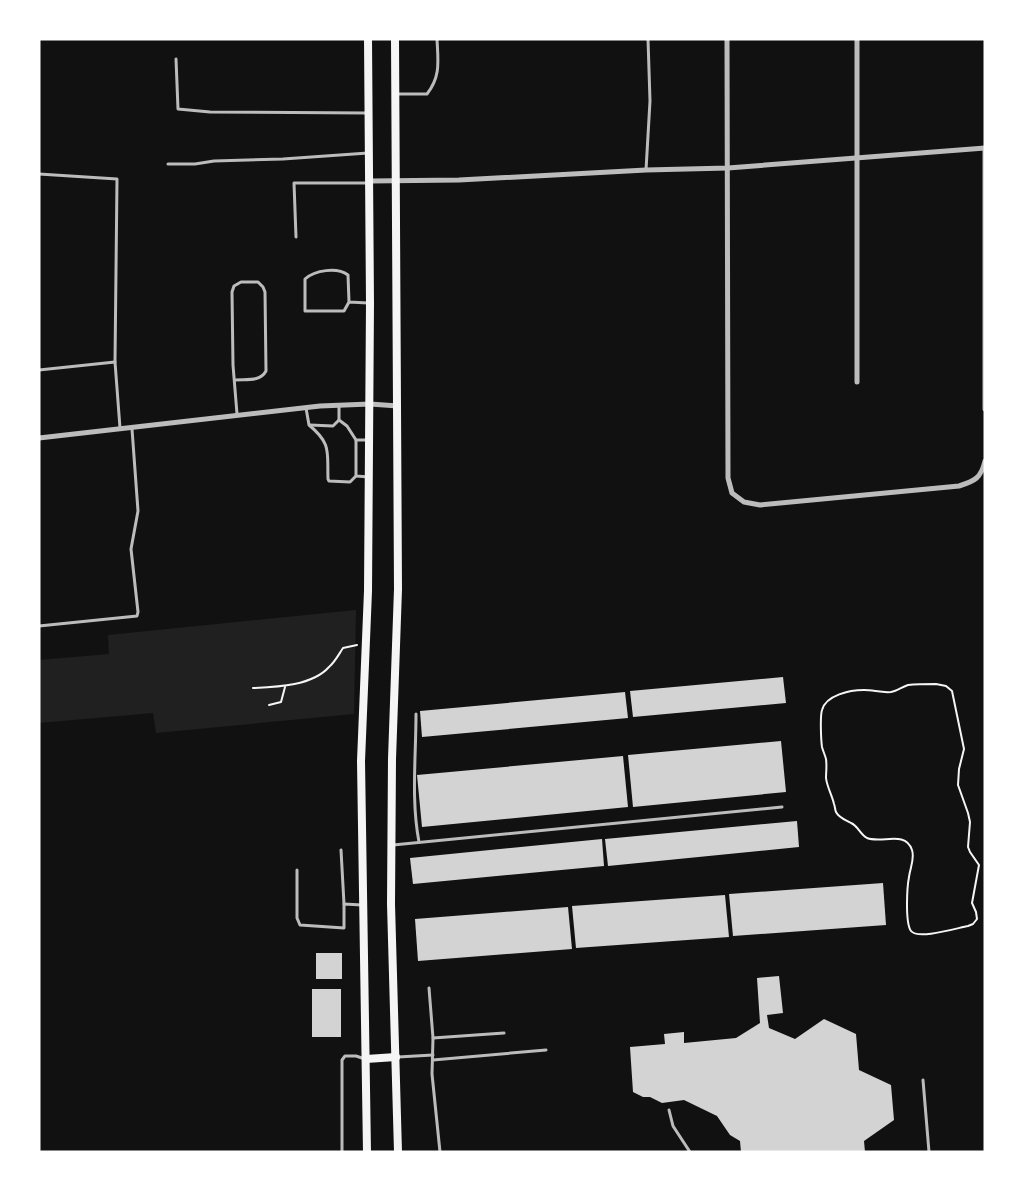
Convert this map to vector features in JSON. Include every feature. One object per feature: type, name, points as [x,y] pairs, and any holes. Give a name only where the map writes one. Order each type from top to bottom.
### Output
[{"type":"main road","points":[[367,1152],[361,761],[368,591],[370,404],[368,39]]},
{"type":"main road","points":[[395,39],[398,589],[392,759],[391,904],[398,1152]]},
{"type":"main road","points":[[366,1059],[396,1057]]},
{"type":"street","points":[[727,39],[728,478],[732,493],[744,502],[760,505],[959,486],[973,482],[982,473],[985,461]]},
{"type":"street","points":[[856,39],[857,382]]},
{"type":"street","points":[[370,182],[728,168],[985,148],[985,409]]},
{"type":"street","points":[[39,438],[339,405],[398,406]]},
{"type":"lane","points":[[395,94],[427,94],[431,89],[438,74],[437,39]]},
{"type":"lane","points":[[646,170],[650,101],[648,39]]},
{"type":"lane","points":[[176,59],[178,109],[210,112],[369,113]]},
{"type":"lane","points":[[168,164],[195,165],[214,160],[283,159],[369,153]]},
{"type":"lane","points":[[39,174],[117,179],[116,362],[120,430]]},
{"type":"lane","points":[[296,237],[294,183],[370,182]]},
{"type":"lane","points":[[343,271],[348,276],[349,302],[344,311],[305,311],[305,279],[316,272],[343,271]]},
{"type":"lane","points":[[235,380],[259,379],[266,371],[265,292],[258,282],[241,282],[234,286],[232,292],[233,365],[237,416]]},
{"type":"lane","points":[[349,302],[370,303]]},
{"type":"lane","points":[[39,370],[116,362]]},
{"type":"lane","points":[[309,426],[333,426],[339,420],[339,405]]},
{"type":"lane","points":[[306,408],[309,426],[320,434],[327,445],[329,481],[350,482],[356,476],[356,440],[347,426],[339,420]]},
{"type":"lane","points":[[39,626],[136,616],[138,612],[131,549],[138,510],[132,429]]},
{"type":"lane","points":[[356,440],[369,440]]},
{"type":"lane","points":[[356,476],[369,477]]},
{"type":"lane","points":[[416,714],[416,757],[413,776],[416,829],[419,842]]},
{"type":"lane","points":[[392,845],[782,807]]},
{"type":"lane","points":[[297,870],[297,918],[300,925],[344,928],[341,850]]},
{"type":"lane","points":[[344,904],[363,905]]},
{"type":"lane","points":[[429,988],[433,1038],[432,1074],[440,1152]]},
{"type":"lane","points":[[433,1038],[504,1033]]},
{"type":"lane","points":[[433,1060],[546,1050]]},
{"type":"lane","points":[[396,1057],[433,1055]]},
{"type":"lane","points":[[342,1152],[342,1060],[345,1056],[366,1059]]},
{"type":"lane","points":[[923,1080],[929,1152]]},
{"type":"lane","points":[[669,1110],[673,1126],[690,1152]]},
{"type":"path","points":[[252,688],[285,687],[315,678],[328,669],[344,648],[366,645]]},
{"type":"path","points":[[925,684],[946,686],[952,691],[963,749],[958,784],[970,822],[968,847],[979,865],[972,903],[976,912],[973,924],[933,934],[913,933],[908,921],[907,895],[913,862],[912,850],[907,842],[899,838],[868,838],[854,824],[840,818],[836,813],[826,776],[827,765],[822,748],[821,712],[825,703],[838,694],[864,690],[893,692],[908,686],[925,684]]},
{"type":"path","points":[[269,705],[281,702],[285,687]]},
{"type":"shaded area","points":[[356,610],[354,714],[156,733],[153,713],[39,723],[39,660],[109,654],[108,635]]},
{"type":"building","points":[[783,677],[786,703],[633,717],[630,691]]},
{"type":"building","points":[[625,692],[628,718],[422,737],[420,711]]},
{"type":"building","points":[[781,741],[786,792],[633,807],[628,755]]},
{"type":"building","points":[[623,756],[628,807],[422,827],[417,775]]},
{"type":"building","points":[[797,821],[799,847],[608,866],[605,839]]},
{"type":"building","points":[[602,839],[604,866],[413,884],[410,858]]},
{"type":"building","points":[[883,883],[886,925],[733,936],[729,894]]},
{"type":"building","points":[[725,895],[729,937],[576,948],[572,906]]},
{"type":"building","points":[[568,907],[572,949],[418,961],[415,919]]},
{"type":"building","points":[[316,953],[342,953],[342,979],[316,979]]},
{"type":"building","points":[[779,976],[783,1013],[767,1015],[769,1028],[795,1039],[824,1019],[856,1034],[859,1070],[891,1085],[894,1120],[864,1141],[865,1152],[741,1152],[740,1141],[730,1135],[717,1116],[684,1100],[662,1103],[633,1092],[630,1047],[665,1044],[664,1034],[684,1032],[684,1043],[736,1038],[760,1023],[757,978]]},
{"type":"building","points":[[312,989],[341,989],[341,1037],[312,1037]]}]
